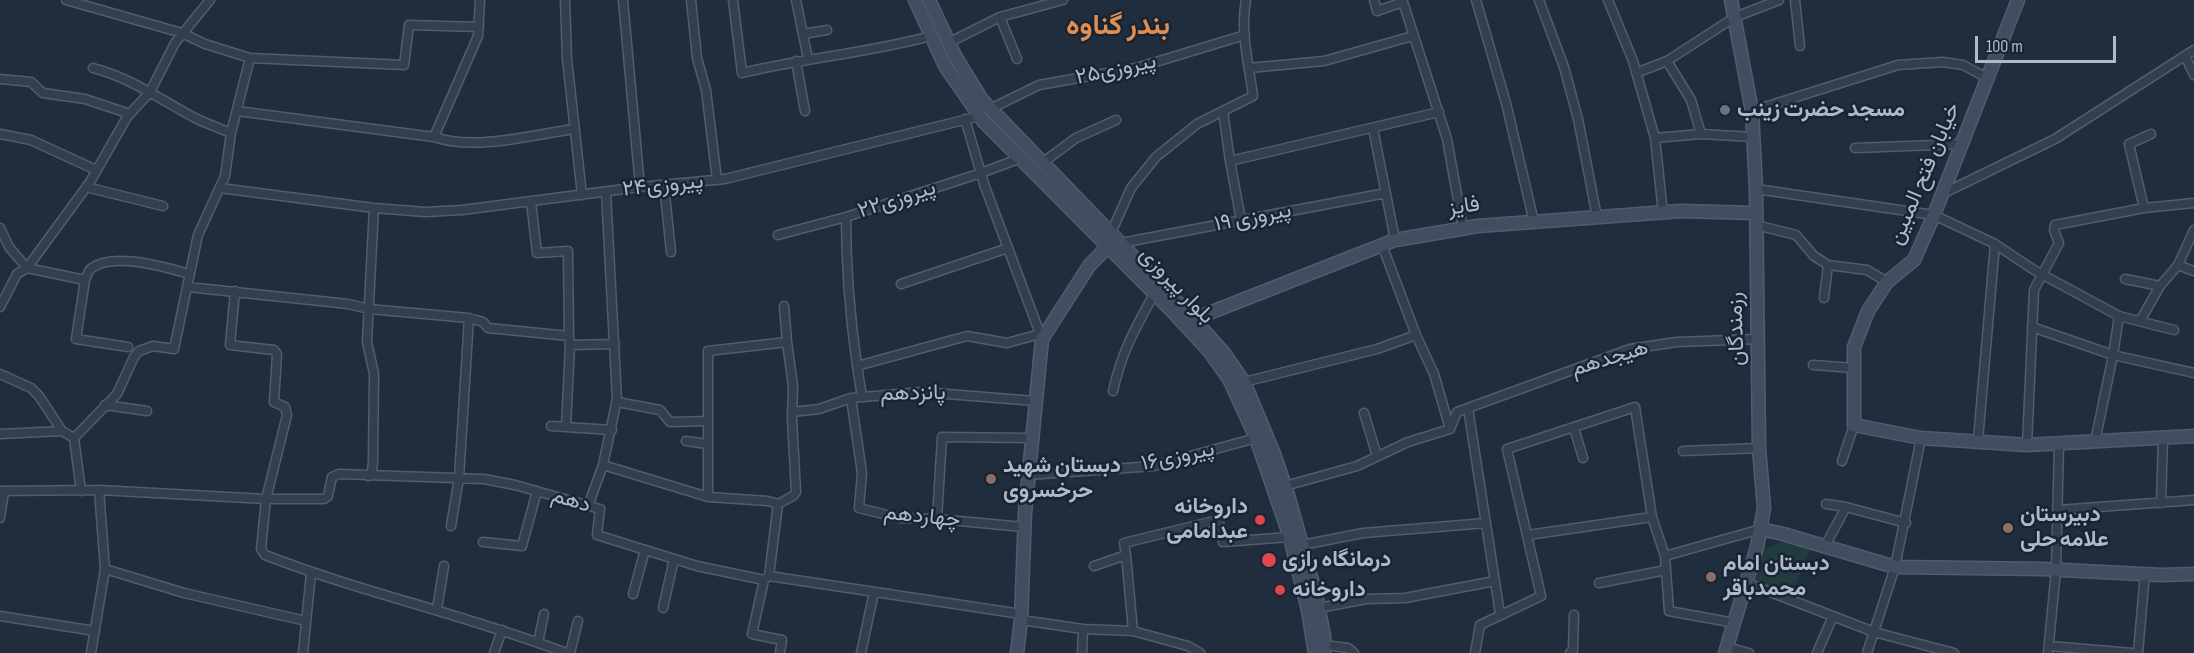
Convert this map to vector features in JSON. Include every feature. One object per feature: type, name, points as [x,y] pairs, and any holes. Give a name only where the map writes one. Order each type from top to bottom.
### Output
[{"type":"street","points":[[66,0],[182,33],[205,44],[250,58],[404,65],[409,25],[479,27]]},
{"type":"street","points":[[0,307],[17,274],[27,268],[86,187],[130,114],[150,92],[182,33],[210,0]]},
{"type":"street","points":[[434,137],[477,36],[480,0]]},
{"type":"street","points":[[565,0],[567,59],[582,195]]},
{"type":"street","points":[[623,0],[640,187]]},
{"type":"street","points":[[691,0],[697,58],[706,90],[717,180]]},
{"type":"street","points":[[733,0],[742,73],[796,61],[893,47],[930,36]]},
{"type":"street","points":[[796,0],[808,59]]},
{"type":"street","name":"بلوار پیروزی","points":[[915,0],[945,66],[1021,158],[1107,247],[1143,274],[1194,319],[1224,353],[1244,382],[1274,454],[1302,545],[1319,608],[1321,650]]},
{"type":"street","name":"بلوار پیروزی","points":[[929,0],[948,43],[985,112],[1042,163],[1121,243],[1154,294],[1209,351],[1237,395],[1256,438],[1290,537],[1308,610],[1321,650]]},
{"type":"street","points":[[948,43],[1000,17],[1063,0]]},
{"type":"street","points":[[1111,233],[1131,188],[1156,157],[1197,124],[1253,96],[1245,36],[1246,0]]},
{"type":"street","points":[[1374,0],[1377,11],[1403,2],[1447,139],[1463,228]]},
{"type":"street","points":[[1476,0],[1506,103],[1534,222]]},
{"type":"street","points":[[1539,0],[1564,67],[1575,108],[1588,161],[1597,217]]},
{"type":"street","points":[[1608,0],[1636,73],[1655,138],[1663,213]]},
{"type":"street","name":"رزمندگان","points":[[1726,650],[1747,583],[1764,508],[1760,448],[1754,137],[1752,111],[1731,0]]},
{"type":"street","points":[[1636,73],[1667,61],[1735,17],[1779,0]]},
{"type":"street","points":[[1795,0],[1800,46]]},
{"type":"street","name":"خیابان فتح المبین","points":[[1854,425],[1854,347],[1868,311],[1887,282],[1914,260],[1934,215],[2018,0]]},
{"type":"street","points":[[1000,17],[1017,59]]},
{"type":"street","points":[[803,34],[827,30]]},
{"type":"street","name":"پیروزی۲۵","points":[[985,112],[1039,85],[1136,68],[1245,36]]},
{"type":"street","points":[[1249,68],[1324,61],[1413,36]]},
{"type":"street","points":[[1942,194],[2055,139],[2194,50]]},
{"type":"street","points":[[2185,56],[2194,75]]},
{"type":"street","points":[[74,438],[117,394],[139,351],[153,346],[174,349],[198,235],[220,188],[250,58]]},
{"type":"street","points":[[796,61],[805,111]]},
{"type":"street","points":[[1667,61],[1691,100],[1701,134]]},
{"type":"street","points":[[1752,111],[1898,65],[1943,62],[1963,65],[1987,78]]},
{"type":"street","points":[[93,68],[115,74],[194,118],[231,133]]},
{"type":"street","points":[[0,79],[31,82],[43,93],[85,99],[130,114]]},
{"type":"street","points":[[237,111],[434,137],[445,141],[482,142],[574,129]]},
{"type":"street","points":[[1223,111],[1241,220]]},
{"type":"street","name":"پیروزی۲۴","points":[[220,188],[374,208],[435,211],[531,202],[640,187],[717,180],[965,119],[985,112]]},
{"type":"street","points":[[1230,161],[1439,112]]},
{"type":"street","points":[[965,119],[981,173],[1041,337],[1024,527],[1021,617],[1017,653]]},
{"type":"street","points":[[1042,163],[1076,138],[1116,120]]},
{"type":"street","points":[[1373,128],[1395,240]]},
{"type":"street","points":[[0,134],[31,140],[96,170]]},
{"type":"street","points":[[1655,138],[1701,134],[1754,137]]},
{"type":"street","points":[[2144,208],[2129,144],[2151,134]]},
{"type":"street","points":[[1855,148],[1962,144]]},
{"type":"street","name":"پیروزی۲۲","points":[[862,397],[849,306],[846,217],[1021,158]]},
{"type":"street","points":[[664,185],[671,252]]},
{"type":"street","points":[[86,187],[163,206]]},
{"type":"street","points":[[1756,189],[1934,215],[1995,244],[2119,316],[2174,330]]},
{"type":"street","points":[[588,506],[603,465],[617,402],[606,193]]},
{"type":"street","name":"پیروزی ۱۹","points":[[1121,243],[1386,193]]},
{"type":"street","points":[[531,202],[537,254],[568,251],[570,340],[566,427]]},
{"type":"street","points":[[2026,446],[2034,290],[2059,243],[2054,230],[2055,225],[2144,208],[2194,203]]},
{"type":"street","points":[[368,476],[372,471],[373,462],[374,374],[367,342],[374,208]]},
{"type":"street","name":"فایز","points":[[1194,319],[1395,240],[1463,228],[1663,213],[1756,219]]},
{"type":"street","points":[[778,235],[846,217]]},
{"type":"street","points":[[1756,219],[1796,235],[1814,256],[1828,265],[1867,270],[1887,282]]},
{"type":"street","points":[[0,228],[5,246],[27,268],[85,280]]},
{"type":"street","points":[[2140,321],[2160,286],[2178,265],[2194,230]]},
{"type":"street","points":[[1977,441],[1995,244]]},
{"type":"street","points":[[1382,245],[1416,335],[1434,374],[1450,429]]},
{"type":"street","points":[[856,366],[967,336],[1007,343],[1041,337],[1089,266],[1107,247]]},
{"type":"street","points":[[901,284],[1008,248]]},
{"type":"street","points":[[128,347],[76,339],[85,280],[92,268],[103,263],[116,262],[161,265],[189,273]]},
{"type":"street","points":[[1824,298],[1828,265]]},
{"type":"street","points":[[2178,265],[2194,271]]},
{"type":"street","points":[[2125,279],[2160,286]]},
{"type":"street","points":[[188,287],[348,304],[369,309],[469,318],[483,322],[488,328],[615,344]]},
{"type":"street","points":[[235,291],[230,345],[274,350],[277,354],[273,402],[285,407],[287,415],[266,499],[261,549],[265,555],[311,573],[436,609],[566,653]]},
{"type":"street","points":[[1113,391],[1119,364],[1128,341],[1154,294]]},
{"type":"street","points":[[603,465],[708,497],[768,501],[778,504],[793,496],[796,492],[793,386],[784,306]]},
{"type":"street","points":[[2095,442],[2114,355],[2119,316]]},
{"type":"street","points":[[451,526],[459,478],[469,318]]},
{"type":"street","points":[[2032,327],[2114,355],[2194,373]]},
{"type":"street","points":[[1244,382],[1377,349],[1416,335]]},
{"type":"street","name":"هیجدهم","points":[[1468,408],[1630,349],[1677,342],[1758,339]]},
{"type":"street","points":[[708,497],[708,351],[787,342]]},
{"type":"street","points":[[1813,365],[1854,368]]},
{"type":"street","points":[[0,374],[31,388],[62,431],[74,438]]},
{"type":"street","name":"پانزدهم","points":[[792,412],[819,409],[851,398],[922,392],[1035,401]]},
{"type":"street","name":"چهاردهم","points":[[851,398],[862,473],[859,508],[898,518],[1024,527]]},
{"type":"street","points":[[617,402],[660,410],[670,422],[708,421]]},
{"type":"street","points":[[105,405],[147,411]]},
{"type":"street","points":[[1475,653],[1480,625],[1541,596],[1507,449],[1635,407],[1652,517],[1665,556],[1669,611],[1735,623]]},
{"type":"street","points":[[1450,429],[1457,412],[1468,408],[1500,614]]},
{"type":"street","points":[[1365,413],[1377,456]]},
{"type":"street","points":[[1842,461],[1854,425],[1922,438],[2026,446],[2194,436]]},
{"type":"street","points":[[551,426],[612,430]]},
{"type":"street","points":[[1574,428],[1583,458]]},
{"type":"street","points":[[1285,486],[1357,466],[1408,442],[1450,429]]},
{"type":"street","points":[[0,434],[62,431]]},
{"type":"street","points":[[937,519],[942,437],[1031,438]]},
{"type":"street","points":[[74,438],[81,491]]},
{"type":"street","name":"پیروزی۱۶","points":[[1028,475],[1154,466],[1256,438]]},
{"type":"street","points":[[1867,653],[1895,567],[1922,438]]},
{"type":"street","points":[[2161,503],[2163,439]]},
{"type":"street","points":[[686,441],[707,444]]},
{"type":"street","points":[[2060,444],[2056,570],[2049,649],[2132,653]]},
{"type":"street","points":[[1683,451],[1760,448]]},
{"type":"street","name":"دهم","points":[[2,491],[99,490],[266,499],[324,499],[328,496],[332,477],[339,474],[484,479],[600,509],[597,535],[697,566],[874,592],[1083,629],[1133,631],[1188,645],[1200,653]]},
{"type":"street","points":[[91,653],[105,569],[99,490]]},
{"type":"street","points":[[0,518],[2,491]]},
{"type":"street","points":[[483,542],[522,546],[537,491]]},
{"type":"street","points":[[2058,510],[2194,500]]},
{"type":"street","points":[[778,504],[767,578],[752,634],[782,640],[780,653]]},
{"type":"street","points":[[1826,504],[1906,523]]},
{"type":"street","points":[[1825,546],[1846,507]]},
{"type":"street","points":[[1528,535],[1652,517]]},
{"type":"street","points":[[1133,631],[1124,543],[1214,521],[1219,522],[1223,542],[1290,537]]},
{"type":"street","points":[[1302,545],[1363,533],[1486,523]]},
{"type":"street","points":[[1665,556],[1761,529],[1895,567],[2194,574]]},
{"type":"street","points":[[633,594],[645,550]]},
{"type":"street","points":[[1094,566],[1125,555]]},
{"type":"street","points":[[663,608],[674,559]]},
{"type":"street","points":[[436,609],[444,566]]},
{"type":"street","points":[[105,569],[184,593],[306,621]]},
{"type":"street","points":[[1599,582],[1666,570]]},
{"type":"street","points":[[303,653],[311,573]]},
{"type":"street","points":[[2139,653],[2145,573]]},
{"type":"street","points":[[1319,608],[1366,599],[1405,598],[1495,581]]},
{"type":"street","points":[[1747,583],[1874,632],[1954,653]]},
{"type":"street","points":[[861,653],[874,592]]},
{"type":"street","points":[[538,643],[544,614]]},
{"type":"street","points":[[1570,653],[1573,650],[1574,615]]},
{"type":"street","points":[[0,616],[95,631]]},
{"type":"street","points":[[1817,653],[1833,616]]},
{"type":"street","points":[[570,653],[578,621]]},
{"type":"street","points":[[1082,653],[1083,629]]},
{"type":"street","points":[[494,653],[502,630]]},
{"type":"street","points":[[1321,650],[1348,648],[1354,653]]},
{"type":"street","points":[[1726,650],[1749,653]]},
{"type":"green space","points":[[1785,540],[1810,549],[1791,596],[1756,580],[1763,550]]},
{"type":"place","name":"مسجد حضرت زینب","points":[[1725,110]]},
{"type":"place","name":"دبستان شهید حرخسروی","points":[[991,479]]},
{"type":"place","name":"داروخانه عبدامامی","points":[[1260,520]]},
{"type":"place","name":"دبیرستان علامه حلی","points":[[2008,528]]},
{"type":"place","name":"درمانگاه رازی","points":[[1269,560]]},
{"type":"place","name":"دبستان امام محمدباقر","points":[[1711,577]]},
{"type":"place","name":"داروخانه","points":[[1280,590]]},
{"type":"district","name":"بندر گناوه","points":[[1118,27]]}]
